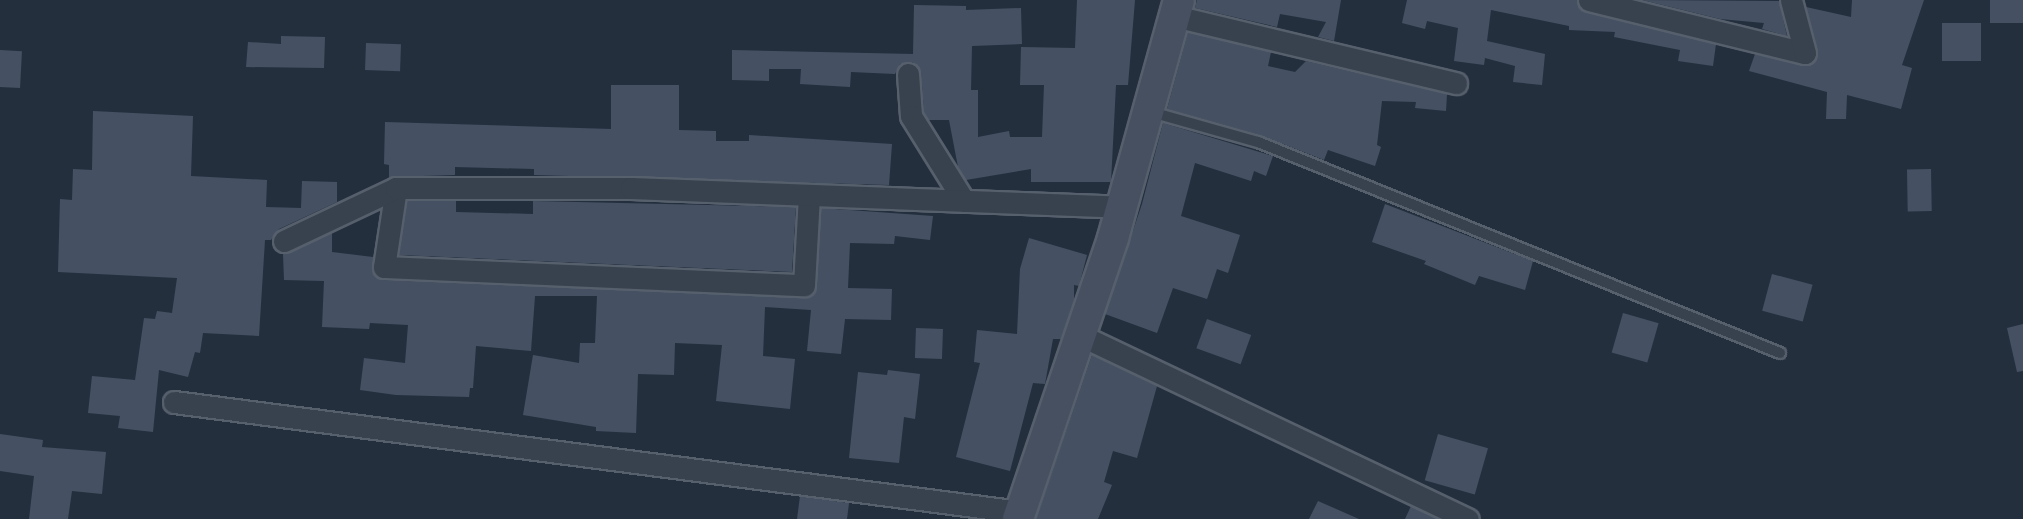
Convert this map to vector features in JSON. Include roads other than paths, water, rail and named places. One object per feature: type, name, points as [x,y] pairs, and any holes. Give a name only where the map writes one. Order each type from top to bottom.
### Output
[{"type":"street","points":[[1589,0],[1805,53],[1791,0]]},
{"type":"street","points":[[174,402],[1019,516],[1082,336],[1122,207],[1177,8],[1456,83]]},
{"type":"street","points":[[908,74],[911,116],[964,201]]},
{"type":"street","points":[[284,241],[396,188],[632,188],[1122,207]]},
{"type":"street","points":[[396,188],[384,267],[804,285],[809,195]]},
{"type":"street","points":[[1082,336],[1468,519]]},
{"type":"lane","points":[[1148,111],[1258,142],[1780,352]]}]
